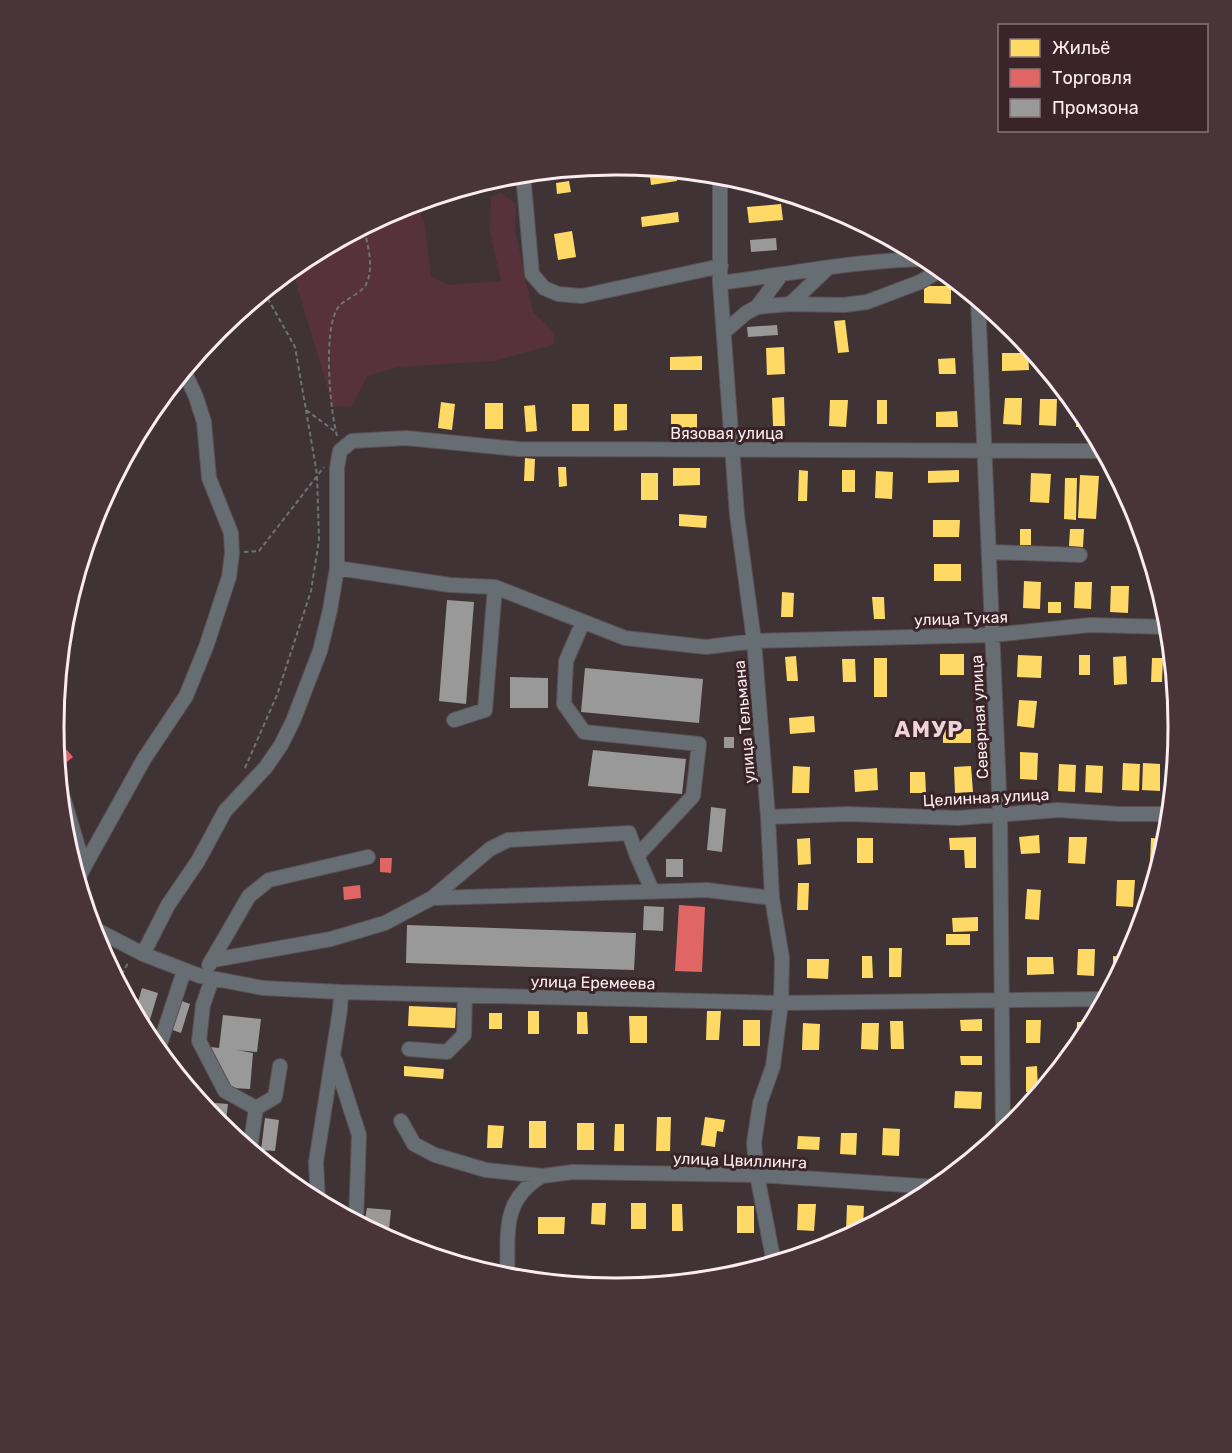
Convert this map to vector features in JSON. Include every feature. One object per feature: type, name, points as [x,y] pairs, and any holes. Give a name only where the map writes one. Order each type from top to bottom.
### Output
[{"type":"street","points":[[524,183],[532,274],[544,288],[558,294],[582,296],[721,266]]},
{"type":"street","name":"улица Тельмана","points":[[720,185],[720,283],[737,515],[754,641],[772,898],[782,958],[782,1003],[773,1066],[760,1103],[754,1143],[757,1175],[772,1255]]},
{"type":"street","points":[[720,283],[908,259]]},
{"type":"street","points":[[790,304],[828,268]]},
{"type":"street","points":[[757,307],[781,275]]},
{"type":"street","points":[[724,332],[746,313],[757,307],[790,304],[844,305],[867,302],[932,275]]},
{"type":"street","name":"Северная улица","points":[[979,311],[1000,815],[1003,1119]]},
{"type":"street","points":[[83,869],[144,759],[186,696],[206,647],[229,577],[232,553],[231,533],[209,478],[204,422],[188,379]]},
{"type":"street","name":"Вязовая улица","points":[[340,451],[352,441],[406,438],[518,449],[1094,451]]},
{"type":"street","points":[[137,955],[198,861],[225,811],[266,767],[281,745],[320,651],[337,568],[337,468],[340,451]]},
{"type":"street","points":[[990,552],[1080,555]]},
{"type":"street","name":"улица Тукая","points":[[337,568],[450,585],[495,587],[625,639],[706,647],[754,641],[992,635],[1090,625],[1158,627]]},
{"type":"street","points":[[454,720],[485,710],[495,587]]},
{"type":"street","points":[[583,622],[566,661],[564,704],[584,732],[699,744],[693,796],[637,856]]},
{"type":"street","name":"Целинная улица","points":[[768,817],[848,814],[958,818],[1058,810],[1160,814]]},
{"type":"street","points":[[213,960],[331,939],[385,923],[432,898],[490,849],[507,840],[629,833],[652,890]]},
{"type":"street","points":[[256,1108],[225,1091],[199,1041],[206,978],[213,960],[249,896],[269,880],[368,857]]},
{"type":"street","points":[[432,898],[652,890],[706,890],[772,898]]},
{"type":"street","name":"улица Еремеева","points":[[105,935],[137,955],[184,971],[206,978],[263,988],[782,1003],[1096,999]]},
{"type":"street","points":[[163,1041],[184,971]]},
{"type":"street","points":[[317,1190],[316,1162],[341,992]]},
{"type":"street","points":[[409,1049],[447,1052],[464,1035],[465,995]]},
{"type":"street","points":[[333,1056],[359,1134],[356,1213]]},
{"type":"street","points":[[256,1108],[274,1097],[280,1066]]},
{"type":"street","points":[[251,1140],[256,1108]]},
{"type":"street","name":"улица Цвиллинга","points":[[400,1120],[414,1144],[435,1155],[486,1170],[542,1176],[573,1172],[757,1175],[920,1186]]},
{"type":"street","points":[[508,1267],[510,1214],[515,1199],[528,1185],[542,1176]]},
{"type":"path","points":[[232,553],[259,550],[288,515],[316,474],[340,451],[336,432],[328,339],[337,309],[365,286],[370,271],[365,235]]},
{"type":"path","points":[[244,770],[277,695],[311,591],[319,540],[316,474],[295,347],[268,299]]},
{"type":"path","points":[[306,410],[336,432]]},
{"type":"path","points":[[123,974],[137,955]]},
{"type":"shaded area","points":[[501,193],[516,204],[515,230],[533,312],[555,333],[553,345],[493,361],[398,367],[367,376],[351,407],[333,406],[295,278],[340,249],[419,211],[424,220],[431,276],[448,285],[501,281],[490,232],[491,197]]},
{"type":"building: Жильё","points":[[650,176],[677,179],[677,181],[651,185]]},
{"type":"building: Жильё","points":[[569,181],[571,192],[557,194],[556,183]]},
{"type":"building: Жильё","points":[[781,204],[783,220],[749,223],[747,207]]},
{"type":"building: Жильё","points":[[678,212],[679,222],[642,227],[641,217]]},
{"type":"building: Жильё","points":[[572,231],[576,257],[558,260],[554,234]]},
{"type":"building: Жильё","points":[[924,286],[948,286],[951,288],[951,304],[924,303]]},
{"type":"building: Жильё","points":[[845,320],[849,352],[838,353],[834,321]]},
{"type":"building: Жильё","points":[[784,347],[785,374],[767,375],[766,348]]},
{"type":"building: Жильё","points":[[1002,353],[1021,353],[1028,360],[1029,370],[1002,371]]},
{"type":"building: Жильё","points":[[702,356],[702,370],[670,370],[670,357]]},
{"type":"building: Жильё","points":[[955,358],[956,374],[939,374],[938,359]]},
{"type":"building: Жильё","points":[[784,397],[785,426],[773,426],[772,398]]},
{"type":"building: Жильё","points":[[1005,398],[1022,398],[1021,425],[1003,424]]},
{"type":"building: Жильё","points":[[1040,399],[1057,399],[1056,426],[1039,425]]},
{"type":"building: Жильё","points":[[830,400],[848,400],[846,427],[829,426]]},
{"type":"building: Жильё","points":[[877,400],[887,400],[887,424],[877,424]]},
{"type":"building: Жильё","points":[[441,402],[455,404],[452,430],[438,428]]},
{"type":"building: Жильё","points":[[485,403],[503,403],[503,429],[485,429]]},
{"type":"building: Жильё","points":[[572,404],[589,404],[589,431],[572,431]]},
{"type":"building: Жильё","points":[[614,404],[627,404],[627,430],[614,431]]},
{"type":"building: Жильё","points":[[535,405],[537,431],[526,432],[524,406]]},
{"type":"building: Жильё","points":[[957,411],[958,427],[936,427],[936,412]]},
{"type":"building: Жильё","points":[[671,414],[697,414],[697,431],[671,431]]},
{"type":"building: Жильё","points":[[525,458],[535,459],[534,481],[524,481]]},
{"type":"building: Жильё","points":[[558,467],[566,467],[567,486],[559,487]]},
{"type":"building: Жильё","points":[[673,468],[700,468],[700,485],[673,486]]},
{"type":"building: Жильё","points":[[799,470],[808,471],[807,501],[798,501]]},
{"type":"building: Жильё","points":[[842,470],[855,470],[855,492],[842,492]]},
{"type":"building: Жильё","points":[[959,470],[959,482],[928,483],[928,471]]},
{"type":"building: Жильё","points":[[876,471],[893,472],[892,499],[875,498]]},
{"type":"building: Жильё","points":[[641,473],[658,473],[658,500],[641,500]]},
{"type":"building: Жильё","points":[[1031,473],[1051,474],[1049,503],[1030,502]]},
{"type":"building: Жильё","points":[[1080,475],[1099,476],[1096,519],[1078,518]]},
{"type":"building: Жильё","points":[[1065,478],[1077,478],[1076,520],[1064,519]]},
{"type":"building: Жильё","points":[[679,514],[707,516],[706,528],[679,526]]},
{"type":"building: Жильё","points":[[933,520],[960,520],[959,537],[933,537]]},
{"type":"building: Жильё","points":[[1020,529],[1031,529],[1031,545],[1020,545]]},
{"type":"building: Жильё","points":[[1070,529],[1084,529],[1083,547],[1069,546]]},
{"type":"building: Жильё","points":[[934,564],[961,564],[961,581],[934,581]]},
{"type":"building: Жильё","points":[[1024,581],[1041,582],[1040,609],[1023,608]]},
{"type":"building: Жильё","points":[[1075,582],[1092,582],[1091,609],[1074,608]]},
{"type":"building: Жильё","points":[[1111,586],[1129,586],[1128,613],[1110,612]]},
{"type":"building: Жильё","points":[[782,592],[794,593],[793,617],[781,617]]},
{"type":"building: Жильё","points":[[872,597],[884,597],[885,619],[874,619]]},
{"type":"building: Жильё","points":[[1048,602],[1061,602],[1061,613],[1048,613]]},
{"type":"building: Жильё","points":[[940,654],[964,654],[964,675],[940,675]]},
{"type":"building: Жильё","points":[[1018,655],[1042,656],[1041,678],[1017,677]]},
{"type":"building: Жильё","points":[[1079,655],[1090,655],[1090,675],[1079,675]]},
{"type":"building: Жильё","points":[[796,656],[798,681],[787,681],[785,657]]},
{"type":"building: Жильё","points":[[1126,656],[1127,684],[1114,685],[1113,657]]},
{"type":"building: Жильё","points":[[874,658],[887,658],[887,697],[874,697]]},
{"type":"building: Жильё","points":[[1152,658],[1163,658],[1162,682],[1151,682]]},
{"type":"building: Жильё","points":[[842,659],[855,659],[856,682],[843,682]]},
{"type":"building: Жильё","points":[[1019,700],[1037,701],[1034,728],[1017,726]]},
{"type":"building: Жильё","points":[[814,716],[815,732],[790,734],[789,718]]},
{"type":"building: Жильё","points":[[943,729],[971,729],[971,743],[943,743]]},
{"type":"building: Жильё","points":[[1020,752],[1038,753],[1037,780],[1020,779]]},
{"type":"building: Жильё","points":[[1123,763],[1140,764],[1139,791],[1122,790]]},
{"type":"building: Жильё","points":[[1143,763],[1160,764],[1160,791],[1142,790]]},
{"type":"building: Жильё","points":[[1059,764],[1076,765],[1075,792],[1058,791]]},
{"type":"building: Жильё","points":[[1086,765],[1103,766],[1102,793],[1085,792]]},
{"type":"building: Жильё","points":[[793,766],[810,767],[809,793],[792,793]]},
{"type":"building: Жильё","points":[[971,766],[973,792],[955,793],[954,767]]},
{"type":"building: Жильё","points":[[877,768],[878,790],[855,792],[854,770]]},
{"type":"building: Жильё","points":[[910,772],[925,772],[926,793],[910,793]]},
{"type":"building: Жильё","points":[[1039,835],[1040,853],[1021,854],[1019,837]]},
{"type":"building: Жильё","points":[[976,837],[976,868],[965,868],[964,850],[950,850],[949,838]]},
{"type":"building: Жильё","points":[[1069,837],[1087,837],[1085,864],[1068,863]]},
{"type":"building: Жильё","points":[[810,838],[811,864],[798,865],[797,839]]},
{"type":"building: Жильё","points":[[857,838],[873,838],[873,863],[857,863]]},
{"type":"building: Жильё","points":[[1151,838],[1156,838],[1150,865]]},
{"type":"building: Жильё","points":[[1117,880],[1135,880],[1133,907],[1116,906]]},
{"type":"building: Жильё","points":[[798,883],[809,883],[808,910],[797,910]]},
{"type":"building: Жильё","points":[[1027,889],[1041,890],[1039,920],[1025,919]]},
{"type":"building: Жильё","points":[[978,917],[978,931],[953,932],[952,918]]},
{"type":"building: Жильё","points":[[946,934],[970,934],[970,945],[946,945]]},
{"type":"building: Жильё","points":[[889,948],[902,948],[901,977],[889,977]]},
{"type":"building: Жильё","points":[[1078,949],[1095,949],[1094,976],[1077,975]]},
{"type":"building: Жильё","points":[[862,956],[872,956],[873,978],[862,978]]},
{"type":"building: Жильё","points":[[1027,957],[1053,957],[1054,974],[1027,975]]},
{"type":"building: Жильё","points":[[807,959],[829,959],[828,979],[807,978]]},
{"type":"building: Жильё","points":[[409,1006],[456,1008],[455,1028],[408,1026]]},
{"type":"building: Жильё","points":[[528,1011],[539,1011],[539,1034],[528,1034]]},
{"type":"building: Жильё","points":[[707,1011],[721,1011],[719,1040],[706,1040]]},
{"type":"building: Жильё","points":[[577,1012],[587,1012],[588,1034],[577,1034]]},
{"type":"building: Жильё","points":[[489,1013],[502,1013],[502,1029],[489,1029]]},
{"type":"building: Жильё","points":[[629,1016],[647,1016],[647,1043],[630,1043]]},
{"type":"building: Жильё","points":[[982,1019],[982,1031],[961,1031],[960,1020]]},
{"type":"building: Жильё","points":[[743,1020],[760,1020],[760,1046],[743,1046]]},
{"type":"building: Жильё","points":[[1026,1020],[1041,1020],[1040,1043],[1026,1043]]},
{"type":"building: Жильё","points":[[890,1021],[903,1021],[904,1049],[891,1049]]},
{"type":"building: Жильё","points":[[803,1023],[820,1024],[819,1050],[802,1050]]},
{"type":"building: Жильё","points":[[862,1023],[879,1023],[878,1050],[861,1049]]},
{"type":"building: Жильё","points":[[960,1056],[982,1056],[982,1065],[961,1065]]},
{"type":"building: Жильё","points":[[404,1066],[444,1069],[443,1079],[404,1076]]},
{"type":"building: Жильё","points":[[1037,1066],[1038,1082],[1029,1092],[1026,1092],[1026,1067]]},
{"type":"building: Жильё","points":[[955,1091],[982,1092],[981,1109],[954,1108]]},
{"type":"building: Жильё","points":[[657,1117],[671,1117],[670,1151],[656,1151]]},
{"type":"building: Жильё","points":[[705,1117],[725,1120],[723,1132],[717,1131],[715,1147],[701,1145]]},
{"type":"building: Жильё","points":[[529,1121],[546,1121],[546,1148],[529,1148]]},
{"type":"building: Жильё","points":[[577,1123],[594,1123],[594,1150],[577,1150]]},
{"type":"building: Жильё","points":[[615,1124],[624,1124],[624,1151],[614,1151]]},
{"type":"building: Жильё","points":[[488,1125],[504,1126],[502,1148],[487,1148]]},
{"type":"building: Жильё","points":[[883,1128],[900,1129],[899,1156],[882,1155]]},
{"type":"building: Жильё","points":[[841,1133],[857,1133],[856,1155],[840,1154]]},
{"type":"building: Жильё","points":[[798,1136],[820,1137],[819,1150],[797,1149]]},
{"type":"building: Жильё","points":[[592,1203],[606,1203],[605,1225],[591,1224]]},
{"type":"building: Жильё","points":[[631,1203],[646,1203],[646,1229],[631,1229]]},
{"type":"building: Жильё","points":[[672,1204],[682,1204],[683,1231],[672,1231]]},
{"type":"building: Жильё","points":[[798,1204],[816,1204],[814,1231],[797,1230]]},
{"type":"building: Жильё","points":[[847,1205],[864,1206],[863,1219],[846,1227]]},
{"type":"building: Жильё","points":[[737,1206],[754,1206],[754,1233],[737,1233]]},
{"type":"building: Жильё","points":[[538,1217],[565,1217],[564,1234],[538,1234]]},
{"type":"building: Торговля","points":[[67,750],[73,757],[66,763]]},
{"type":"building: Торговля","points":[[380,858],[392,858],[391,873],[380,872]]},
{"type":"building: Торговля","points":[[360,885],[361,898],[344,900],[343,887]]},
{"type":"building: Торговля","points":[[679,905],[705,907],[702,972],[675,971]]},
{"type":"building: Промзона","points":[[776,238],[777,250],[751,252],[750,240]]},
{"type":"building: Промзона","points":[[777,325],[778,335],[748,337],[747,327]]},
{"type":"building: Промзона","points":[[447,600],[474,602],[466,704],[439,701]]},
{"type":"building: Промзона","points":[[585,668],[703,679],[699,723],[581,712]]},
{"type":"building: Промзона","points":[[510,677],[548,678],[548,708],[510,708]]},
{"type":"building: Промзона","points":[[724,737],[734,737],[734,748],[724,748]]},
{"type":"building: Промзона","points":[[593,750],[686,759],[682,794],[588,786]]},
{"type":"building: Промзона","points":[[711,807],[726,809],[722,852],[707,850]]},
{"type":"building: Промзона","points":[[666,859],[683,859],[683,877],[666,877]]},
{"type":"building: Промзона","points":[[644,906],[664,907],[663,931],[643,930]]},
{"type":"building: Промзона","points":[[407,925],[636,933],[634,970],[406,963]]},
{"type":"building: Промзона","points":[[142,988],[158,993],[150,1021],[138,1002]]},
{"type":"building: Промзона","points":[[179,1000],[190,1004],[181,1033],[170,1029]]},
{"type":"building: Промзона","points":[[223,1015],[261,1019],[257,1052],[237,1050],[253,1053],[250,1089],[233,1088],[226,1081],[215,1060],[211,1047],[219,1048]]},
{"type":"building: Промзона","points":[[215,1104],[228,1104],[227,1116],[226,1116]]},
{"type":"building: Промзона","points":[[265,1118],[279,1120],[275,1151],[261,1149]]},
{"type":"building: Промзона","points":[[367,1208],[391,1210],[389,1229],[365,1217]]},
{"type":"district","name":"АМУР","points":[[929,729]]}]
